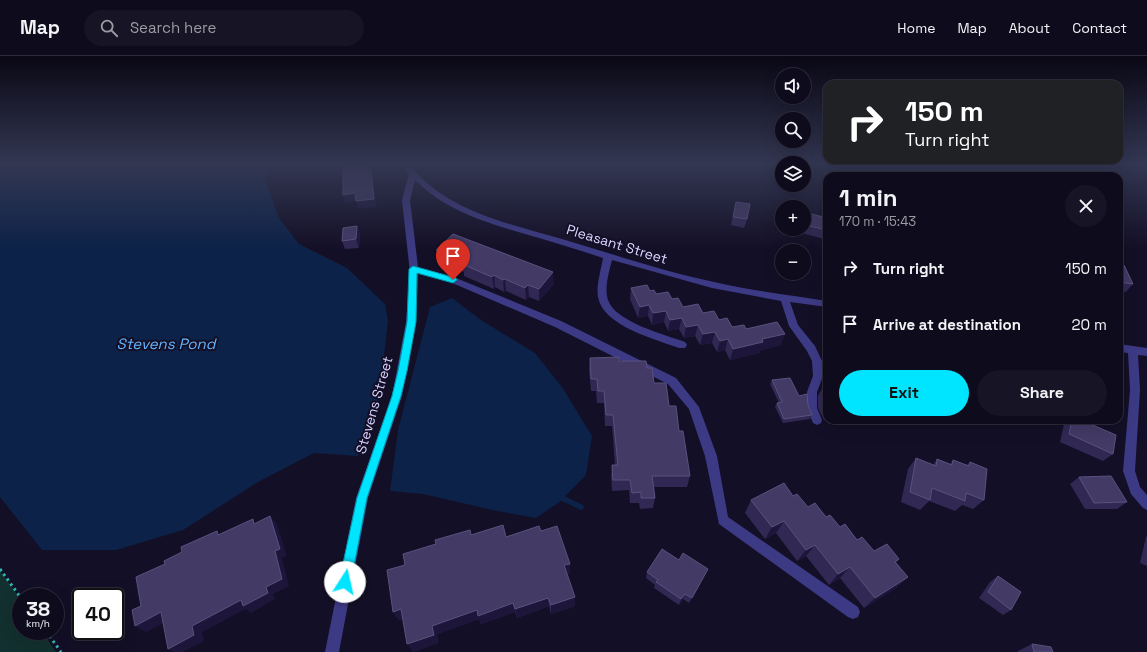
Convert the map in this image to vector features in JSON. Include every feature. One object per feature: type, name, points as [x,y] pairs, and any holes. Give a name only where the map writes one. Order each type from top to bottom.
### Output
[{"type":"street","name":"Stevens Street","points":[[332,652],[362,498],[403,371],[411,322],[413,269],[406,200],[408,193]]},
{"type":"street","name":"Pleasant Street","points":[[434,193],[460,208],[489,220],[667,274],[734,290],[823,303]]},
{"type":"street","points":[[608,256],[603,299],[607,308],[619,320],[682,345]]},
{"type":"street","points":[[413,269],[453,280],[558,324],[672,381],[694,407],[711,456],[723,520],[853,612]]},
{"type":"street","points":[[784,297],[794,326],[811,349],[817,361],[818,376],[812,392],[812,408],[817,420]]},
{"type":"street","points":[[1123,349],[1147,352]]},
{"type":"street","points":[[1133,350],[1136,390],[1129,471],[1135,490],[1147,504]]},
{"type":"path","points":[[0,569],[14,588]]},
{"type":"path","points":[[53,640],[62,652]]},
{"type":"green space","points":[[0,570],[13,588],[12,640],[48,640],[56,652],[0,652]]},
{"type":"water","name":"Stevens Pond","points":[[0,193],[270,193],[279,218],[299,244],[347,268],[385,304],[388,321],[376,423],[358,456],[314,453],[258,482],[183,530],[116,550],[42,550],[0,497]]},
{"type":"water","points":[[452,298],[481,320],[535,353],[562,387],[592,436],[586,475],[558,503],[536,518],[497,511],[423,494],[390,491],[398,430],[430,307]]},
{"type":"building","points":[[343,193],[373,193],[374,199],[356,201],[355,193],[343,195]]},
{"type":"building","points":[[736,202],[750,204],[747,219],[733,217]]},
{"type":"building","points":[[811,214],[823,217],[823,229],[811,226]]},
{"type":"building","points":[[357,226],[356,239],[342,241],[343,228]]},
{"type":"building","points":[[453,234],[553,272],[539,289],[528,285],[525,288],[494,275],[492,277],[462,264],[465,262],[436,250]]},
{"type":"building","points":[[1123,265],[1124,265],[1133,284],[1123,283]]},
{"type":"building","points":[[647,285],[650,291],[654,290],[656,294],[668,292],[672,299],[678,298],[683,307],[698,304],[703,313],[714,311],[719,320],[727,318],[732,327],[744,325],[746,329],[777,322],[785,334],[762,339],[763,342],[733,349],[728,339],[720,341],[715,332],[703,334],[698,325],[686,327],[682,318],[670,320],[666,311],[653,313],[649,305],[640,307],[631,288]]},
{"type":"building","points":[[619,357],[619,361],[646,361],[647,368],[652,368],[654,383],[666,383],[669,406],[676,406],[679,431],[683,431],[690,476],[652,476],[655,498],[641,498],[641,492],[632,493],[630,480],[613,480],[612,465],[618,465],[613,415],[606,415],[604,391],[598,391],[597,379],[591,379],[590,358]]},
{"type":"building","points":[[790,378],[799,396],[807,394],[808,405],[812,415],[784,419],[777,403],[782,402],[772,380]]},
{"type":"building","points":[[1071,424],[1090,424],[1116,435],[1113,454],[1069,434]]},
{"type":"building","points":[[916,458],[936,466],[937,459],[952,465],[953,460],[969,466],[970,462],[987,469],[984,500],[966,493],[965,501],[932,488],[930,500],[910,492]]},
{"type":"building","points":[[1111,476],[1127,502],[1094,503],[1079,477]]},
{"type":"building","points":[[784,483],[793,496],[797,494],[808,507],[815,503],[826,517],[830,515],[840,527],[845,524],[857,540],[862,537],[874,551],[887,544],[899,559],[895,562],[908,577],[875,598],[850,567],[838,574],[815,545],[806,550],[784,521],[772,527],[751,500]]},
{"type":"building","points":[[270,516],[280,549],[275,551],[282,579],[266,587],[268,593],[243,606],[241,600],[192,626],[194,635],[168,649],[161,612],[135,626],[132,610],[141,606],[136,577],[165,564],[164,561],[182,552],[181,547],[217,531],[218,535],[253,519],[254,524]]},
{"type":"building","points":[[503,525],[506,537],[539,526],[541,531],[557,526],[570,564],[564,565],[575,597],[551,605],[548,598],[515,609],[513,603],[478,616],[477,610],[432,626],[434,635],[407,644],[401,609],[393,612],[387,570],[405,565],[403,554],[436,544],[435,540],[470,530],[471,535]]},
{"type":"building","points":[[662,549],[679,560],[683,553],[708,569],[692,598],[685,594],[681,599],[656,582],[658,580],[647,572]]},
{"type":"building","points":[[998,576],[1021,592],[1011,610],[988,592]]},
{"type":"building","points":[[1032,644],[1051,647],[1053,652],[1034,652]]},
{"type":"waterway","points":[[558,496],[581,507]]},
{"type":"route","points":[[345,582],[362,498],[403,371],[411,322],[413,269],[453,280]]}]
